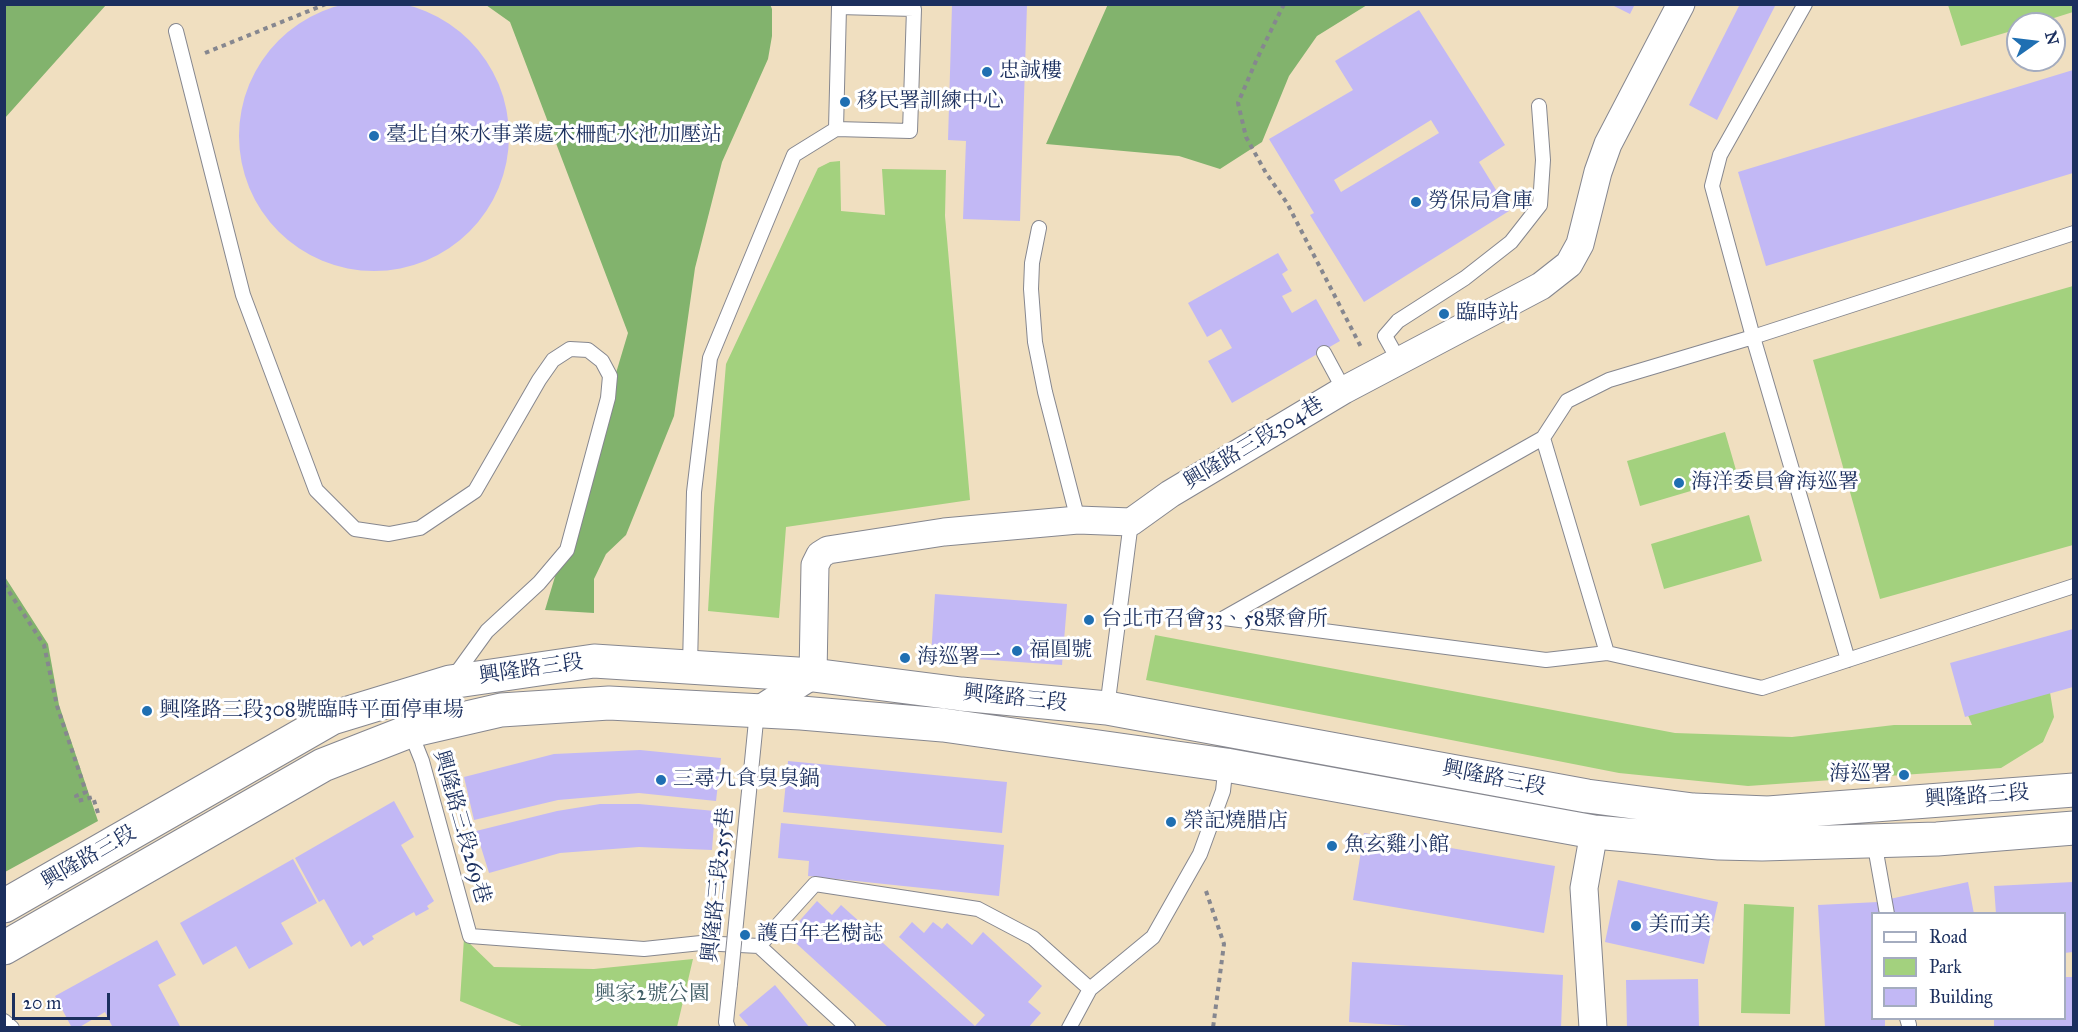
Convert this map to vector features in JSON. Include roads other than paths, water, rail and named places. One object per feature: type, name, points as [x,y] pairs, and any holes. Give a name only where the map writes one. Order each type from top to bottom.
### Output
[{"type":"main road","name":"興隆路三段","points":[[4,906],[332,718],[450,682],[594,661],[813,675],[962,694],[1107,708],[1228,748],[1594,832],[1762,844],[1937,839],[2073,828]]},
{"type":"main road","name":"興隆路三段","points":[[4,948],[323,765],[410,731],[501,710],[609,703],[757,711],[1228,748],[1693,810],[1768,813],[2073,790]]},
{"type":"street","name":"興隆路三段304巷","points":[[1131,522],[1170,494],[1344,390],[1541,286],[1569,264],[1580,244],[1598,172],[1608,144],[1681,4]]},
{"type":"street","points":[[757,711],[813,675],[815,565],[820,555],[828,550],[944,532],[1078,520],[1131,522]]},
{"type":"street","points":[[1593,1028],[1584,888],[1594,832]]},
{"type":"lane","points":[[1804,4],[1720,155],[1712,186],[1753,337],[1848,660]]},
{"type":"lane","points":[[690,666],[694,492],[710,358],[794,155],[836,129],[910,131],[914,9],[837,6],[836,129]]},
{"type":"lane","points":[[176,31],[243,295],[316,490],[355,529],[389,534],[420,528],[476,491],[553,360],[570,349],[588,350],[603,361],[609,376],[608,398],[567,550],[539,583],[487,631],[450,682]]},
{"type":"lane","points":[[1399,361],[1385,336],[1398,321],[1465,278],[1511,242],[1540,205],[1543,160],[1539,106]]},
{"type":"lane","points":[[1039,228],[1032,263],[1031,289],[1035,342],[1045,392],[1078,520]]},
{"type":"lane","points":[[2073,233],[1753,337],[1609,380],[1567,401],[1543,438],[1224,618],[1546,660],[1607,653],[1762,688],[2073,586]]},
{"type":"lane","points":[[1324,353],[1344,390]]},
{"type":"lane","points":[[1543,438],[1607,653]]},
{"type":"lane","points":[[1107,708],[1131,522]]},
{"type":"lane","name":"興隆路三段255巷","points":[[728,1028],[726,1022],[757,711]]},
{"type":"lane","name":"興隆路三段269巷","points":[[410,731],[422,761],[470,936],[644,949],[701,943],[759,946]]},
{"type":"lane","points":[[1069,1028],[1090,989],[1153,937],[1200,854],[1223,791],[1228,748]]},
{"type":"lane","points":[[1874,841],[1887,912]]},
{"type":"lane","points":[[848,1028],[759,946],[815,884],[978,909],[1034,938],[1090,989]]},
{"type":"lane","points":[[4,1021],[12,1028]]},
{"type":"place","name":"忠誠樓","points":[[987,72]]},
{"type":"place","name":"移民署訓練中心","points":[[845,102]]},
{"type":"place","name":"臺北自來水事業處木柵配水池加壓站","points":[[374,136]]},
{"type":"place","name":"勞保局倉庫","points":[[1416,202]]},
{"type":"place","name":"臨時站","points":[[1444,314]]},
{"type":"place","name":"海洋委員會海巡署","points":[[1679,483]]},
{"type":"place","name":"台北市召會33、58聚會所","points":[[1089,620]]},
{"type":"place","name":"福圓號","points":[[1017,651]]},
{"type":"place","name":"海巡署一","points":[[905,658]]},
{"type":"place","name":"興隆路三段308號臨時平面停車場","points":[[147,711]]},
{"type":"place","name":"海巡署","points":[[1904,775]]},
{"type":"place","name":"三尋九食臭臭鍋","points":[[661,780]]},
{"type":"place","name":"榮記燒腊店","points":[[1171,822]]},
{"type":"place","name":"魚玄雞小館","points":[[1332,846]]},
{"type":"place","name":"美而美","points":[[1636,926]]},
{"type":"place","name":"護百年老樹誌","points":[[745,935]]},
{"type":"park label","name":"興家2號公園","points":[[652,995]]}]
